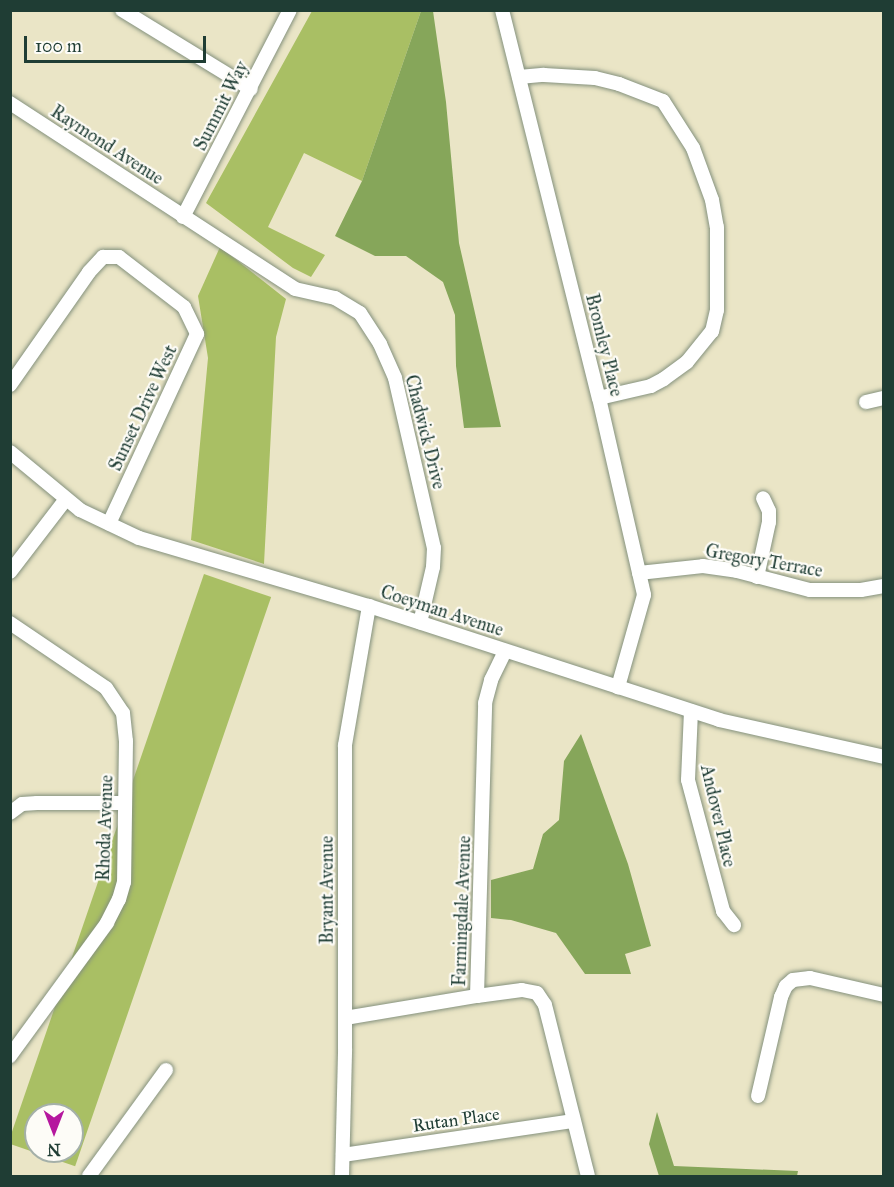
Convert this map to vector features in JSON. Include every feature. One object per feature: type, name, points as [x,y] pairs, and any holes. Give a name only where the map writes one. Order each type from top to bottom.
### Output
[{"type":"street","points":[[122,10],[251,89]]},
{"type":"street","name":"Summit Way","points":[[183,217],[290,10]]},
{"type":"street","name":"Bromley Place","points":[[502,10],[599,398],[644,595],[618,687]]},
{"type":"street","points":[[519,77],[544,75],[594,78],[619,84],[663,101],[693,148],[712,200],[717,227],[717,310],[712,331],[687,362],[664,379],[651,386],[599,398]]},
{"type":"street","name":"Raymond Avenue","points":[[10,104],[183,217]]},
{"type":"street","name":"Chadwick Drive","points":[[183,217],[295,288],[335,298],[360,313],[380,344],[395,378],[434,548],[433,567],[420,623]]},
{"type":"street","name":"Sunset Drive West","points":[[10,385],[89,272],[104,257],[119,257],[184,307],[197,334],[109,524]]},
{"type":"street","points":[[866,402],[884,398]]},
{"type":"street","name":"Coeyman Avenue","points":[[10,452],[80,510],[139,538],[369,606],[719,720],[884,757]]},
{"type":"street","points":[[757,577],[769,522],[769,511],[763,498]]},
{"type":"street","points":[[10,572],[66,499]]},
{"type":"street","name":"Gregory Terrace","points":[[639,573],[703,566],[810,590],[861,590],[884,586]]},
{"type":"street","name":"Bryant Avenue","points":[[342,1176],[345,1018],[345,745],[369,606]]},
{"type":"street","name":"Rhoda Avenue","points":[[10,623],[106,688],[123,713],[126,741],[124,882],[119,899],[106,923],[10,1056]]},
{"type":"street","name":"Farmingdale Avenue","points":[[505,651],[491,680],[485,703],[477,996],[531,990],[541,997],[588,1176]]},
{"type":"street","name":"Andover Place","points":[[691,711],[688,780],[723,911],[734,925]]},
{"type":"street","points":[[10,813],[22,804],[125,803]]},
{"type":"street","points":[[758,1096],[781,997],[786,986],[793,980],[810,978],[884,995]]},
{"type":"street","points":[[345,1018],[477,996]]},
{"type":"street","points":[[89,1176],[166,1070]]},
{"type":"street","name":"Rutan Place","points":[[343,1155],[574,1121]]},
{"type":"green space","points":[[312,11],[421,11],[362,181],[304,153],[268,227],[325,255],[311,277],[293,268],[206,203]]},
{"type":"green space","points":[[421,11],[433,11],[446,102],[459,243],[501,427],[464,428],[456,366],[455,315],[443,282],[406,256],[375,256],[335,236],[362,181]]},
{"type":"green space","points":[[220,247],[286,299],[276,337],[264,564],[191,540],[208,358],[198,296]]},
{"type":"green space","points":[[204,574],[271,597],[84,1141],[84,1103],[24,1103],[24,1149],[10,1144],[10,1137]]},
{"type":"green space","points":[[581,734],[628,864],[651,946],[625,954],[631,974],[585,974],[556,933],[511,920],[491,918],[491,880],[533,869],[543,834],[559,820],[564,761]]},
{"type":"green space","points":[[657,1112],[674,1166],[798,1171],[797,1176],[659,1176],[649,1144]]}]
